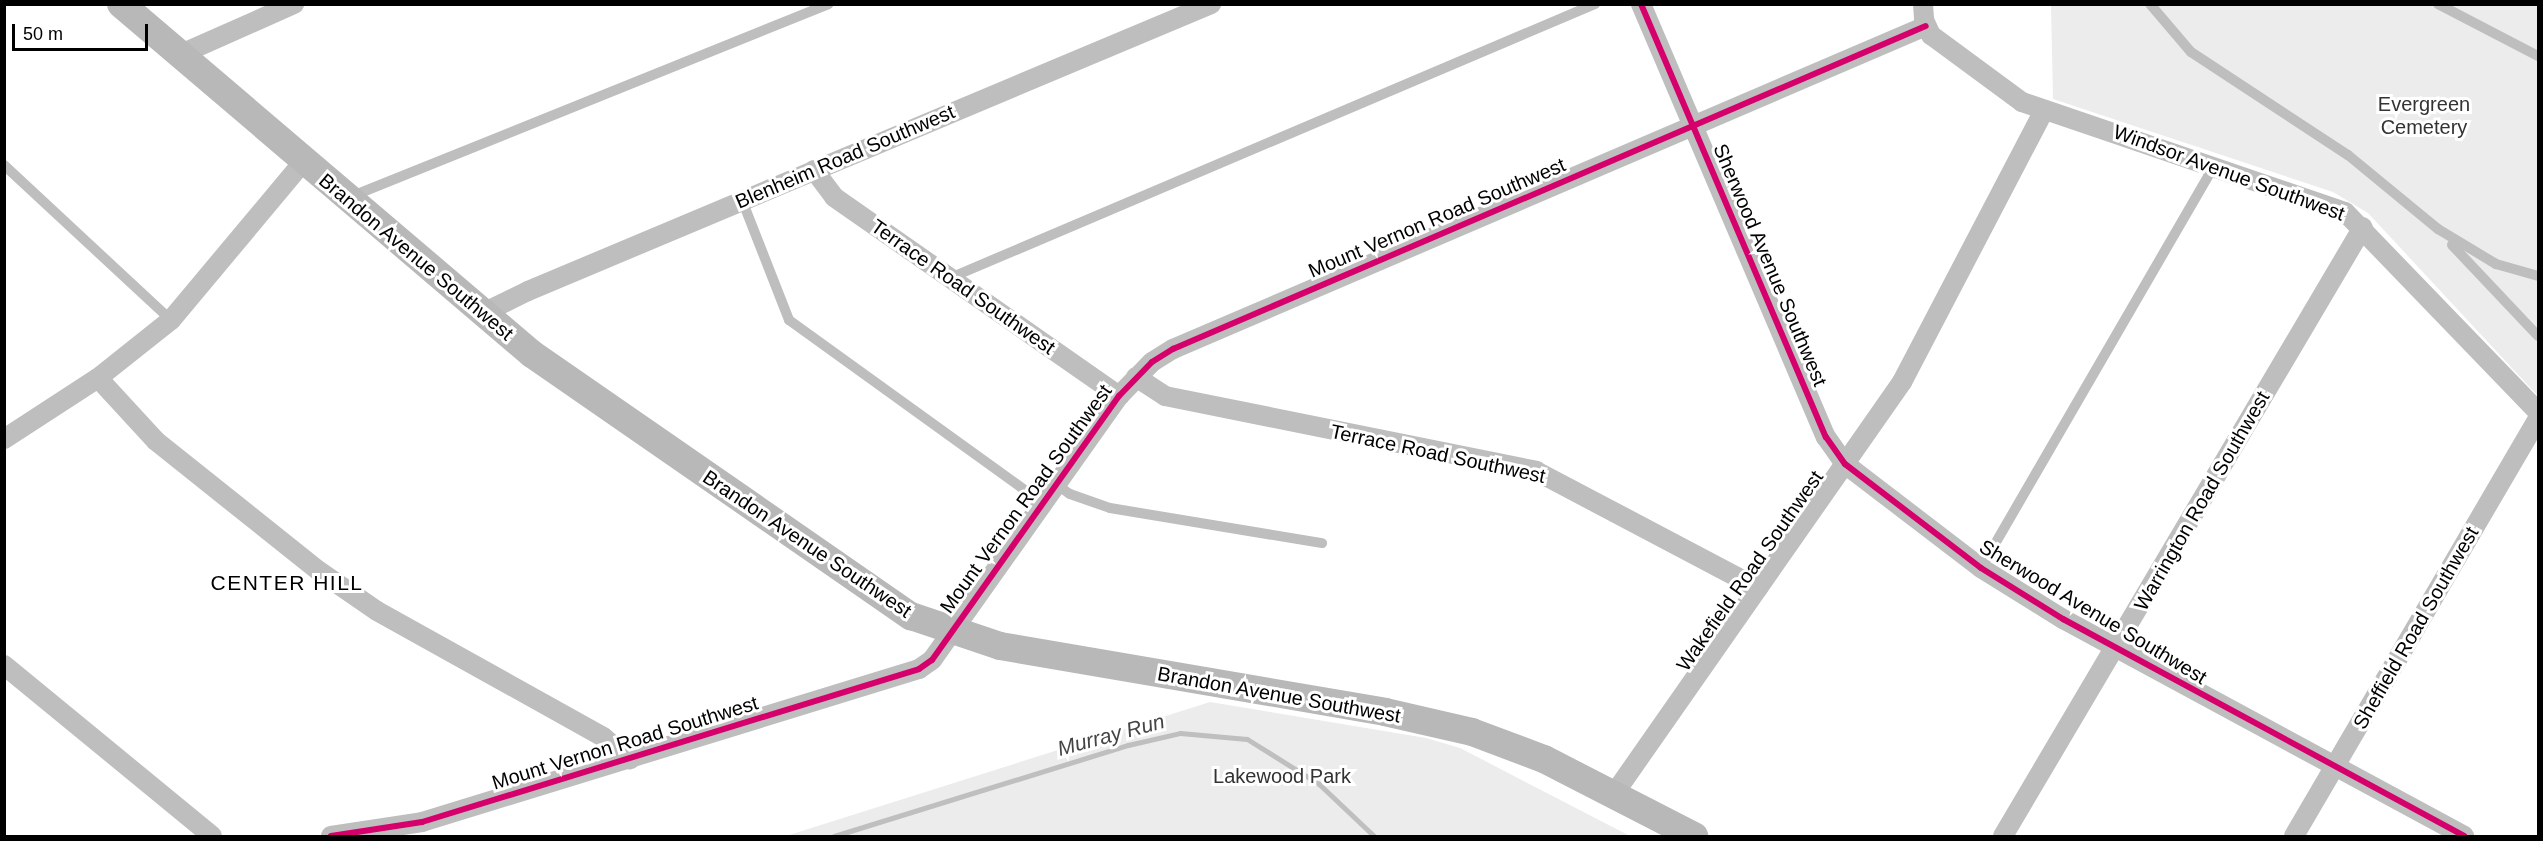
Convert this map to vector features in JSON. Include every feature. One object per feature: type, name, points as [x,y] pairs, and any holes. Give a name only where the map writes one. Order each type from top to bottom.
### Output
[{"type":"main road","name":"Brandon Avenue Southwest","points":[[121,4],[481,314],[532,354],[883,599],[911,616],[952,632],[1000,646],[1385,712],[1472,732],[1544,759],[1694,837]]},
{"type":"street","points":[[179,55],[294,4]]},
{"type":"street","name":"Blenheim Road Southwest","points":[[481,314],[742,200],[1211,4]]},
{"type":"street","name":"Sherwood Avenue Southwest","points":[[1641,4],[1826,437],[1845,464],[1981,568],[2115,648],[2464,837]]},
{"type":"street","points":[[1923,4],[1926,26]]},
{"type":"street","name":"Mount Vernon Road Southwest","points":[[331,837],[357,835],[422,822],[630,760],[919,669],[932,660],[1119,396],[1136,377],[1173,349],[1694,128],[1926,26]]},
{"type":"street","name":"Windsor Avenue Southwest","points":[[1926,26],[1931,34],[1999,87],[2044,110],[2344,212],[2363,227],[2538,412]]},
{"type":"street","name":"Wakefield Road Southwest","points":[[1614,794],[1902,382],[2044,110]]},
{"type":"street","points":[[4,439],[98,378],[171,320],[304,161]]},
{"type":"street","name":"Terrace Road Southwest","points":[[814,170],[834,197],[1119,396]]},
{"type":"street","name":"Warrington Road Southwest","points":[[2003,837],[2363,227]]},
{"type":"street","name":"Terrace Road Southwest","points":[[1136,377],[1165,396],[1536,471],[1758,588]]},
{"type":"street","points":[[98,378],[156,441],[319,571],[377,611],[603,737],[630,760]]},
{"type":"street","name":"Sheffield Road Southwest","points":[[2294,837],[2538,419]]},
{"type":"street","points":[[4,665],[212,837]]},
{"type":"lane","points":[[347,198],[829,4]]},
{"type":"lane","points":[[950,278],[1595,4]]},
{"type":"lane","points":[[2150,4],[2191,52],[2348,155],[2438,229],[2538,336]]},
{"type":"lane","points":[[2438,4],[2538,56]]},
{"type":"lane","points":[[4,165],[171,320]]},
{"type":"lane","points":[[1981,568],[2214,166]]},
{"type":"lane","points":[[742,200],[789,320],[1043,503]]},
{"type":"lane","points":[[2438,229],[2496,264],[2538,276]]},
{"type":"lane","points":[[1056,484],[1070,494],[1110,508],[1322,543]]},
{"type":"green space","name":"Evergreen Cemetery","points":[[2051,5],[2538,5],[2538,396],[2368,213],[2333,192],[2053,99]]},
{"type":"green space","name":"Lakewood Park","points":[[1210,702],[1426,738],[1460,748],[1630,836],[786,836]]},
{"type":"waterway","name":"Murray Run","points":[[834,836],[1128,745],[1180,733],[1247,739],[1319,784],[1374,836]]},
{"type":"cycle path","points":[[1641,4],[1826,437],[1845,464],[1981,568],[2063,619],[2464,836]]},
{"type":"cycle path","points":[[331,836],[422,822],[919,669],[932,660],[1119,396],[1152,362],[1173,349],[1926,26]]},
{"type":"district","name":"CENTER HILL","points":[[287,583]]}]
